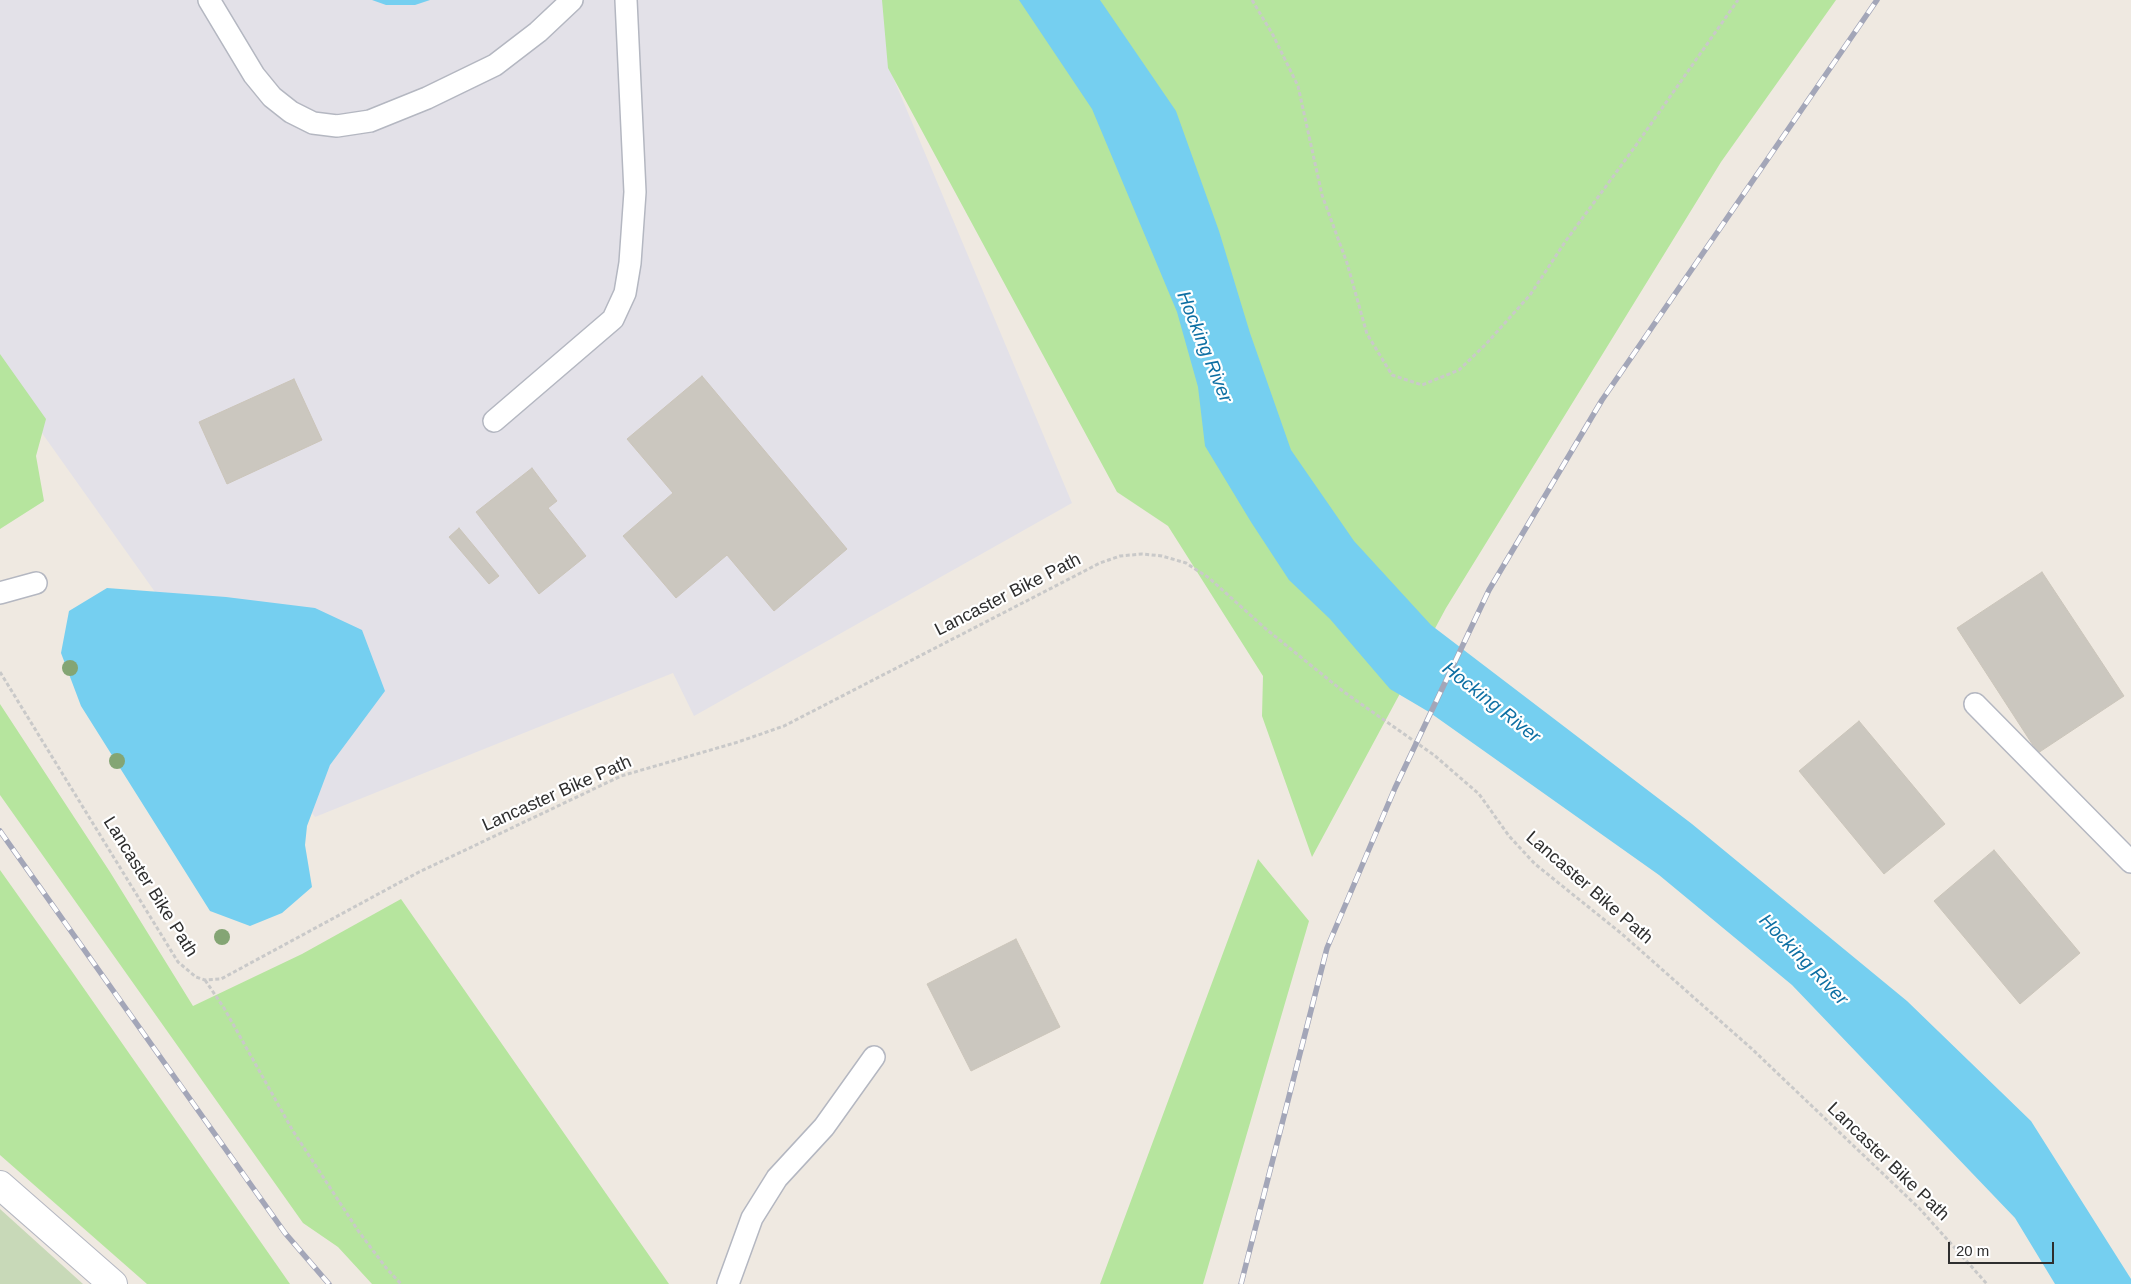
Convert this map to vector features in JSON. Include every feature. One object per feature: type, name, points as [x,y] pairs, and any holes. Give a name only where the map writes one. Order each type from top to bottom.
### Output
[{"type":"street","points":[[0,1185],[113,1284]]},
{"type":"lane","points":[[208,0],[254,75],[272,97],[291,112],[313,123],[337,126],[370,121],[427,98],[495,65],[538,32],[572,0]]},
{"type":"lane","points":[[494,421],[613,319],[626,293],[635,192],[626,0]]},
{"type":"lane","points":[[0,593],[36,583]]},
{"type":"lane","points":[[1975,704],[2131,862]]},
{"type":"lane","points":[[728,1284],[752,1218],[757,1210],[778,1178],[824,1127],[874,1057]]},
{"type":"path","points":[[1252,0],[1273,35],[1298,86],[1322,195],[1346,263],[1367,334],[1392,375],[1422,385],[1459,370],[1486,344],[1530,295],[1565,242],[1738,0]]},
{"type":"path","name":"Lancaster Bike Path","points":[[0,672],[178,962],[196,977],[205,980],[221,978],[419,872],[621,776],[719,748],[784,726],[1100,563],[1120,556],[1142,554],[1162,556],[1186,563],[1209,578],[1308,664],[1344,692],[1434,755],[1478,794],[1509,836],[1535,864],[1622,934],[1752,1049],[1920,1210],[1988,1284]]},
{"type":"path","points":[[205,980],[224,1008],[293,1131],[359,1232],[401,1284]]},
{"type":"shaded area","points":[[0,0],[884,0],[890,70],[1072,503],[694,716],[673,673],[315,817],[0,374]]},
{"type":"green space","points":[[882,0],[1836,0],[1721,162],[1446,608],[1312,857],[1262,716],[1263,676],[1168,526],[1117,492],[888,68]]},
{"type":"green space","points":[[0,354],[46,419],[36,456],[44,501],[0,529]]},
{"type":"green space","points":[[0,704],[110,872],[193,1006],[302,954],[401,899],[669,1284],[372,1284],[338,1247],[303,1223],[0,795]]},
{"type":"green space","points":[[1258,859],[1309,921],[1203,1284],[1100,1284]]},
{"type":"green space","points":[[0,870],[290,1284],[147,1284],[0,1155]]},
{"type":"green space","points":[[0,1209],[83,1284],[0,1284]]},
{"type":"water","points":[[372,0],[430,0],[415,5],[386,5]]},
{"type":"water","name":"Hocking River","points":[[1019,0],[1100,0],[1176,111],[1219,231],[1250,333],[1291,450],[1354,541],[1431,625],[1692,824],[1907,1001],[2031,1121],[2131,1279],[2131,1284],[2055,1284],[2015,1218],[1792,985],[1659,875],[1429,712],[1390,689],[1330,619],[1289,580],[1205,446],[1198,387],[1177,312],[1092,109]]},
{"type":"water","points":[[107,588],[226,597],[315,608],[362,630],[385,691],[330,765],[307,826],[305,845],[312,887],[282,913],[250,926],[210,911],[81,706],[61,653],[69,611]]},
{"type":"building","points":[[702,376],[847,549],[774,611],[727,555],[676,598],[623,536],[673,493],[627,439]]},
{"type":"building","points":[[294,379],[322,440],[227,484],[199,422]]},
{"type":"building","points":[[532,468],[557,501],[548,508],[586,556],[539,594],[476,512]]},
{"type":"building","points":[[459,528],[499,576],[489,584],[449,537]]},
{"type":"building","points":[[2042,572],[2124,696],[2038,753],[1957,628]]},
{"type":"building","points":[[1859,721],[1945,824],[1884,874],[1799,771]]},
{"type":"building","points":[[1994,850],[2080,953],[2020,1004],[1934,901]]},
{"type":"building","points":[[1016,939],[1060,1027],[971,1071],[927,984]]},
{"type":"railway","points":[[1241,1284],[1327,948],[1395,788],[1489,590],[1602,400],[1877,0]]},
{"type":"railway","points":[[0,831],[285,1233],[329,1284]]}]
